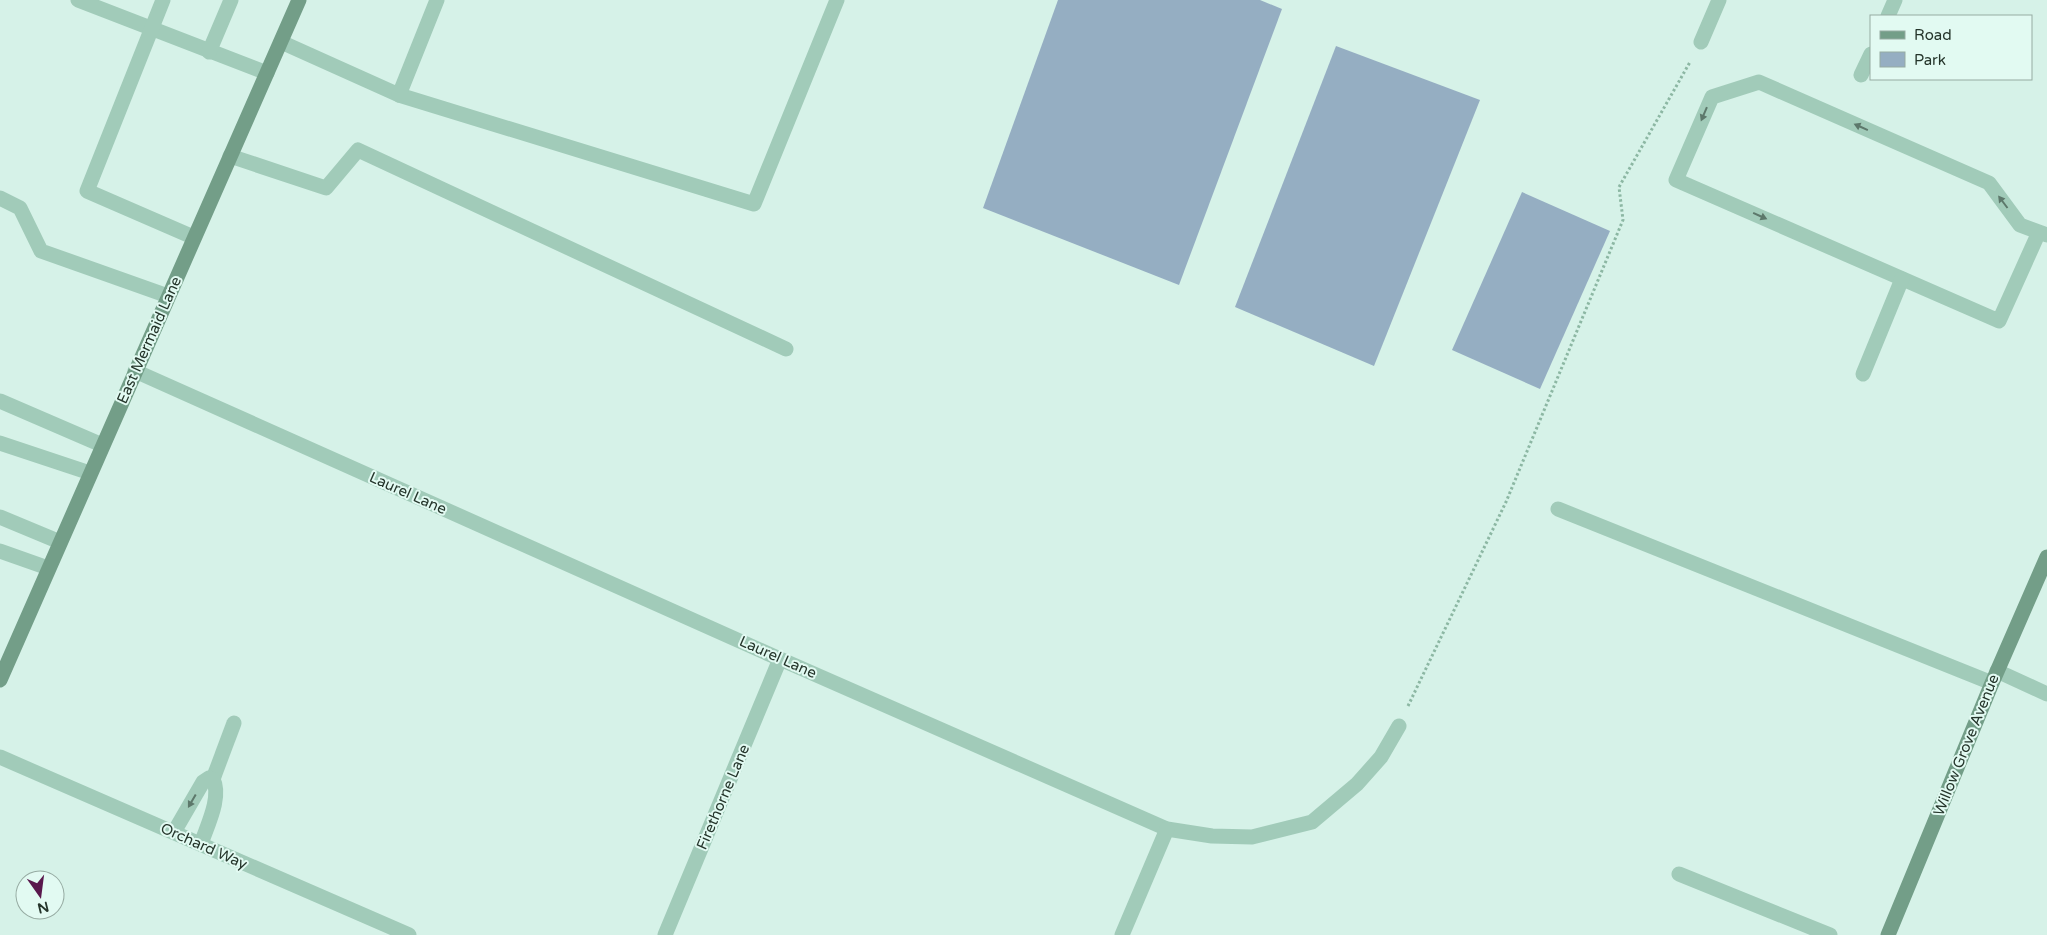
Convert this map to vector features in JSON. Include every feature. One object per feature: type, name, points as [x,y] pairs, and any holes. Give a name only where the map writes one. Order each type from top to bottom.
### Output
[{"type":"main road","name":"East Mermaid Lane","points":[[1,674],[299,0]]},
{"type":"main road","name":"Willow Grove Avenue","points":[[1888,935],[1994,677],[2047,557]]},
{"type":"street","points":[[78,0],[267,73]]},
{"type":"street","points":[[163,0],[87,191],[193,237]]},
{"type":"street","points":[[209,52],[231,0]]},
{"type":"street","points":[[399,95],[437,0]]},
{"type":"street","points":[[281,42],[399,95],[754,204],[837,0]]},
{"type":"street","points":[[1701,42],[1719,0]]},
{"type":"street","points":[[1888,15],[1895,0]]},
{"type":"street","points":[[1861,75],[1870,56]]},
{"type":"street","points":[[1758,82],[1989,183],[2020,225],[2043,234],[1999,321],[1676,180],[1712,97],[1758,82]]},
{"type":"street","points":[[230,156],[326,188],[358,150],[786,349]]},
{"type":"street","points":[[0,198],[20,208],[41,251],[168,296]]},
{"type":"street","points":[[1863,374],[1902,279]]},
{"type":"street","name":"Laurel Lane","points":[[135,371],[780,659],[1167,829],[1212,836],[1252,837],[1312,822],[1357,784],[1381,757],[1399,726]]},
{"type":"street","points":[[0,401],[102,445]]},
{"type":"street","points":[[0,444],[90,472]]},
{"type":"street","points":[[1558,509],[1994,677],[2047,694]]},
{"type":"street","points":[[0,517],[60,542]]},
{"type":"street","points":[[0,550],[48,568]]},
{"type":"street","name":"Firethorne Lane","points":[[665,935],[780,659]]},
{"type":"street","points":[[213,779],[234,723]]},
{"type":"street","name":"Orchard Way","points":[[0,757],[409,935]]},
{"type":"street","points":[[174,832],[203,782],[209,778],[213,779]]},
{"type":"street","points":[[201,844],[215,801],[217,786],[213,779]]},
{"type":"street","points":[[1122,935],[1167,829]]},
{"type":"street","points":[[1680,874],[1830,935]]},
{"type":"path","points":[[1399,726],[1506,502],[1623,220],[1619,187],[1701,42]]},
{"type":"green space","points":[[1058,0],[1260,0],[1282,9],[1179,285],[983,208]]},
{"type":"green space","points":[[1336,46],[1480,100],[1374,366],[1235,307]]},
{"type":"green space","points":[[1522,192],[1610,231],[1540,389],[1452,350]]}]
